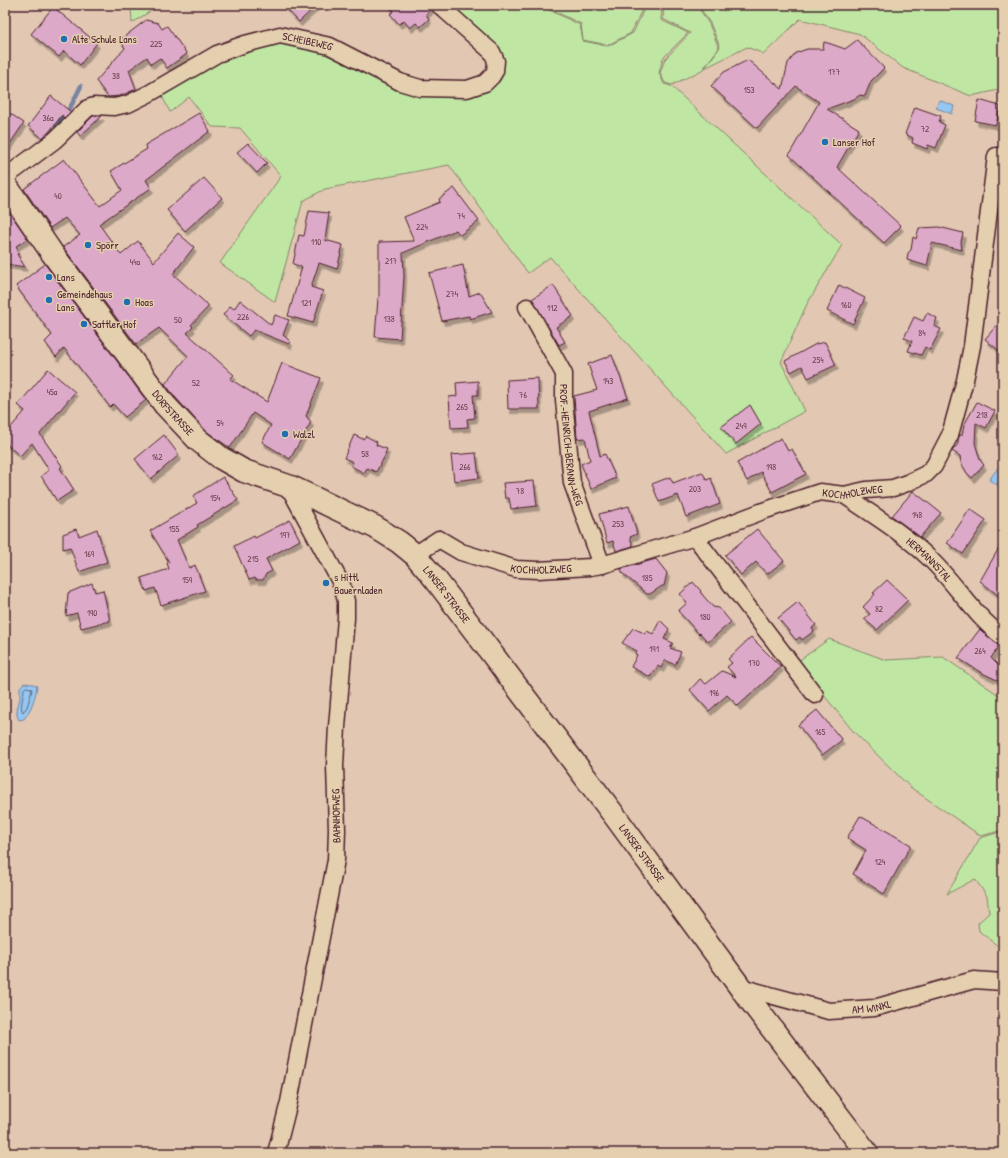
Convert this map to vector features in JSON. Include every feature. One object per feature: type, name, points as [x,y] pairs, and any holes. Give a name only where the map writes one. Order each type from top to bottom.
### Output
[{"type":"main road","name":"DORFSTRASSE","points":[[5,184],[52,253],[165,405],[198,440],[222,458],[244,471],[291,488],[375,527],[399,542],[415,555]]},
{"type":"main road","name":"LANSER STRASSE","points":[[415,555],[436,580],[612,813],[740,987],[868,1153]]},
{"type":"street","name":"SCHEIBEWEG","points":[[5,174],[11,173],[47,146],[88,108],[94,106],[114,107],[128,104],[217,54],[245,44],[280,35],[330,46],[400,82],[420,88],[467,89],[485,83],[495,71],[496,61],[492,52],[439,5]]},
{"type":"street","name":"KOCHHOLZWEG","points":[[415,555],[439,539],[461,552],[516,569],[590,567],[602,565],[695,537],[763,511],[820,492],[844,496],[866,490],[893,488],[926,474],[934,466],[945,447],[960,400],[972,346],[996,156],[1003,158]]},
{"type":"street","name":"PROF.-HEINRICH-BERANN-WEG","points":[[527,307],[564,374],[564,400],[572,483],[602,565]]},
{"type":"street","name":"BAHNHOFWEG","points":[[276,1153],[287,1109],[336,860],[337,728],[346,623],[346,600],[342,585],[291,491],[291,488]]},
{"type":"street","name":"HERMANNSTAL","points":[[844,496],[906,538],[928,557],[949,578],[984,619],[1003,636]]},
{"type":"street","points":[[695,537],[815,695]]},
{"type":"street","name":"AM WINKL","points":[[740,987],[829,1011],[874,1008],[974,980],[1003,982]]},
{"type":"green space","points":[[131,5],[160,5],[132,23]]},
{"type":"green space","points":[[446,5],[539,5],[580,25],[583,41],[608,46],[633,33],[646,5],[662,5],[661,20],[688,33],[663,58],[659,73],[664,84],[671,86],[842,245],[806,306],[781,362],[805,411],[726,454],[550,257],[528,273],[449,165],[325,189],[303,201],[275,302],[220,263],[281,176],[240,128],[212,127],[189,97],[170,112],[161,94],[220,61],[276,43],[323,53],[401,90],[452,94],[501,64]]},
{"type":"green space","points":[[542,5],[644,5],[631,33],[608,45],[583,40],[581,24]]},
{"type":"green space","points":[[664,5],[697,5],[709,24],[719,48],[702,70],[672,85],[665,83],[660,73],[665,59],[690,33],[663,19]]},
{"type":"green space","points":[[698,5],[1003,5],[1003,89],[971,96],[903,68],[860,34],[800,19],[764,54],[747,47],[705,68],[720,47],[710,23]]},
{"type":"green space","points":[[829,639],[886,660],[943,657],[1003,698],[1003,830],[981,836],[910,787],[853,731],[797,662]]},
{"type":"green space","points":[[1003,831],[1003,950],[979,931],[978,923],[989,913],[987,896],[975,879],[947,894],[980,838]]},
{"type":"water","points":[[939,100],[954,106],[952,114],[936,108]]},
{"type":"water","points":[[1000,465],[1003,467],[1003,476],[997,485],[989,480]]},
{"type":"water","points":[[24,683],[37,686],[29,711],[24,719],[19,720],[17,711],[20,697],[20,687]]},
{"type":"building","points":[[283,5],[317,5],[299,22]]},
{"type":"building","points":[[388,5],[430,5],[431,9],[426,14],[429,19],[420,27],[416,23],[410,28],[404,21],[399,24],[390,14],[394,11]]},
{"type":"building","name":"Alte Schule Lans","points":[[53,7],[97,43],[80,65],[64,51],[59,57],[31,34]]},
{"type":"building","points":[[146,20],[158,23],[162,29],[167,26],[187,54],[167,68],[160,58],[151,64],[147,57],[129,70],[136,89],[120,96],[108,97],[96,81],[125,48],[120,40]]},
{"type":"building","points":[[857,40],[884,68],[871,81],[865,96],[860,95],[854,99],[827,109],[859,129],[837,167],[901,226],[884,243],[789,155],[819,102],[796,86],[757,128],[711,86],[724,72],[748,60],[782,89],[788,63],[796,53],[807,49],[823,49],[824,42],[845,49]]},
{"type":"building","points":[[51,96],[71,112],[64,118],[62,115],[49,132],[42,138],[28,126]]},
{"type":"building","points":[[979,100],[1000,106],[996,125],[975,121]]},
{"type":"building","points":[[915,107],[941,116],[939,122],[945,125],[936,148],[928,145],[927,149],[912,143],[913,138],[905,134]]},
{"type":"building","points":[[5,110],[24,123],[5,151]]},
{"type":"building","points":[[199,113],[210,131],[146,180],[151,188],[99,224],[121,255],[138,241],[154,262],[178,233],[194,247],[173,274],[209,306],[191,325],[193,327],[187,333],[234,375],[230,379],[267,402],[282,363],[321,378],[306,416],[311,422],[290,459],[262,442],[271,425],[253,413],[230,448],[206,431],[165,384],[188,356],[159,328],[136,344],[63,247],[80,235],[65,218],[50,228],[24,189],[64,159],[100,206],[122,190],[111,171],[147,149],[145,145]]},
{"type":"building","points":[[93,116],[102,116],[80,136],[77,132]]},
{"type":"building","points":[[248,143],[267,163],[257,173],[237,152]]},
{"type":"building","points":[[204,178],[222,198],[185,231],[167,210]]},
{"type":"building","points":[[454,188],[479,221],[460,235],[456,230],[403,253],[404,276],[400,339],[375,337],[379,298],[379,242],[414,241],[404,217],[440,202],[439,199]]},
{"type":"building","points":[[5,206],[28,239],[16,246],[19,253],[17,254],[25,267],[5,264]]},
{"type":"building","points":[[309,211],[329,213],[325,240],[343,245],[337,269],[319,263],[311,287],[323,291],[313,323],[288,316],[302,267],[293,264],[299,235],[304,236]]},
{"type":"building","points":[[939,227],[963,233],[961,242],[962,250],[932,243],[927,266],[907,260],[908,253],[911,250],[913,237],[916,239],[919,228]]},
{"type":"building","points":[[45,264],[146,400],[125,417],[113,404],[110,407],[64,348],[56,357],[45,342],[52,335],[16,286]]},
{"type":"building","points":[[463,265],[469,296],[480,292],[492,312],[470,319],[469,316],[442,321],[429,273]]},
{"type":"building","points":[[553,285],[573,316],[556,327],[565,342],[559,345],[532,299]]},
{"type":"building","points":[[839,285],[865,298],[853,324],[827,311]]},
{"type":"building","points":[[240,300],[271,325],[275,315],[289,320],[283,335],[290,341],[289,344],[254,330],[249,336],[223,315],[230,306],[234,309]]},
{"type":"building","points":[[927,313],[937,318],[934,326],[941,329],[930,350],[925,347],[921,355],[908,351],[912,341],[904,338],[914,317],[923,321]]},
{"type":"building","points":[[1003,318],[1003,354],[985,339]]},
{"type":"building","points":[[825,342],[836,365],[808,378],[802,366],[791,372],[785,361],[816,344]]},
{"type":"building","points":[[612,355],[628,398],[589,411],[600,456],[605,454],[616,478],[591,489],[581,464],[590,460],[585,438],[577,439],[574,396],[597,390],[588,364]]},
{"type":"building","points":[[48,369],[75,392],[40,434],[62,466],[60,468],[74,490],[57,501],[41,476],[49,470],[32,443],[20,456],[5,443],[5,434],[25,411],[18,405]]},
{"type":"building","points":[[538,378],[539,409],[508,409],[507,380]]},
{"type":"building","points":[[478,381],[478,395],[473,395],[475,418],[467,419],[468,427],[451,428],[449,397],[457,396],[456,383]]},
{"type":"building","points":[[977,402],[995,411],[986,428],[976,423],[975,443],[980,460],[984,465],[972,478],[961,463],[960,456],[952,451],[958,444],[958,439],[960,435],[962,435],[964,425]]},
{"type":"building","points":[[750,405],[761,424],[736,444],[721,427]]},
{"type":"building","points":[[164,435],[179,455],[151,479],[135,459]]},
{"type":"building","points":[[354,435],[363,439],[366,436],[377,442],[376,445],[387,449],[386,454],[376,472],[367,468],[364,473],[351,466],[353,462],[344,458]]},
{"type":"building","points":[[781,438],[788,451],[792,449],[806,474],[772,492],[761,472],[747,481],[737,463]]},
{"type":"building","points":[[476,453],[479,478],[454,481],[451,455]]},
{"type":"building","points":[[702,472],[707,480],[711,478],[720,504],[686,517],[678,495],[659,502],[652,484],[670,477],[673,483]]},
{"type":"building","points":[[223,477],[238,500],[197,525],[198,527],[177,540],[189,568],[195,565],[205,591],[161,605],[155,588],[146,591],[141,578],[169,569],[167,563],[169,562],[150,531],[197,503],[193,496]]},
{"type":"building","points":[[534,481],[537,506],[511,509],[509,498],[505,498],[503,483]]},
{"type":"building","points":[[913,491],[941,513],[920,537],[892,516]]},
{"type":"building","points":[[629,506],[637,534],[630,537],[633,546],[616,551],[613,541],[607,543],[599,514]]},
{"type":"building","points":[[970,509],[986,520],[963,554],[947,543]]},
{"type":"building","points":[[290,520],[300,540],[266,559],[272,571],[266,574],[263,580],[256,580],[255,578],[249,580],[234,546],[254,536],[255,538]]},
{"type":"building","points":[[76,529],[79,536],[97,529],[107,562],[79,572],[70,547],[63,549],[63,534]]},
{"type":"building","points":[[757,529],[784,561],[767,574],[756,562],[741,575],[725,555]]},
{"type":"building","points":[[1003,541],[1003,599],[980,581]]},
{"type":"building","points":[[656,559],[667,573],[664,586],[650,594],[647,594],[622,573],[621,569]]},
{"type":"building","points":[[887,580],[908,600],[877,630],[864,619],[870,614],[863,607],[875,594],[873,593]]},
{"type":"building","points":[[693,582],[713,607],[719,608],[731,622],[708,642],[678,611],[687,603],[680,594]]},
{"type":"building","points":[[92,583],[95,592],[103,590],[110,621],[81,628],[77,613],[66,616],[68,593]]},
{"type":"building","points":[[798,602],[816,625],[812,628],[814,631],[802,640],[800,637],[796,640],[778,618]]},
{"type":"building","points":[[660,620],[669,629],[664,639],[673,643],[670,648],[681,652],[675,665],[665,660],[661,668],[658,666],[650,677],[631,667],[637,655],[635,654],[637,651],[622,643],[633,628],[646,634],[647,631],[653,634]]},
{"type":"building","points":[[980,629],[999,646],[991,658],[1003,670],[1003,676],[999,681],[980,672],[958,658]]},
{"type":"building","points":[[751,637],[781,667],[738,706],[727,695],[709,711],[690,690],[700,679],[706,684],[722,671],[736,677],[727,667],[732,663],[728,659]]},
{"type":"building","points":[[817,710],[842,740],[822,755],[798,725]]},
{"type":"building","points":[[860,816],[911,845],[884,894],[853,874],[866,850],[847,838]]},
{"type":"waterway","points":[[53,132],[71,106],[81,86]]},
{"type":"place","name":"Alte Schule Lans","points":[[64,39]]},
{"type":"place","name":"Lanser Hof","points":[[825,142]]},
{"type":"place","name":"Spörr","points":[[88,245]]},
{"type":"place","name":"Lans","points":[[49,277]]},
{"type":"place","name":"Gemeindehaus Lans","points":[[49,300]]},
{"type":"place","name":"Hoas","points":[[127,302]]},
{"type":"place","name":"Sattler Hof","points":[[84,324]]},
{"type":"place","name":"Walzl","points":[[285,434]]},
{"type":"place","name":"s Hittl Bauernladen","points":[[326,583]]}]
